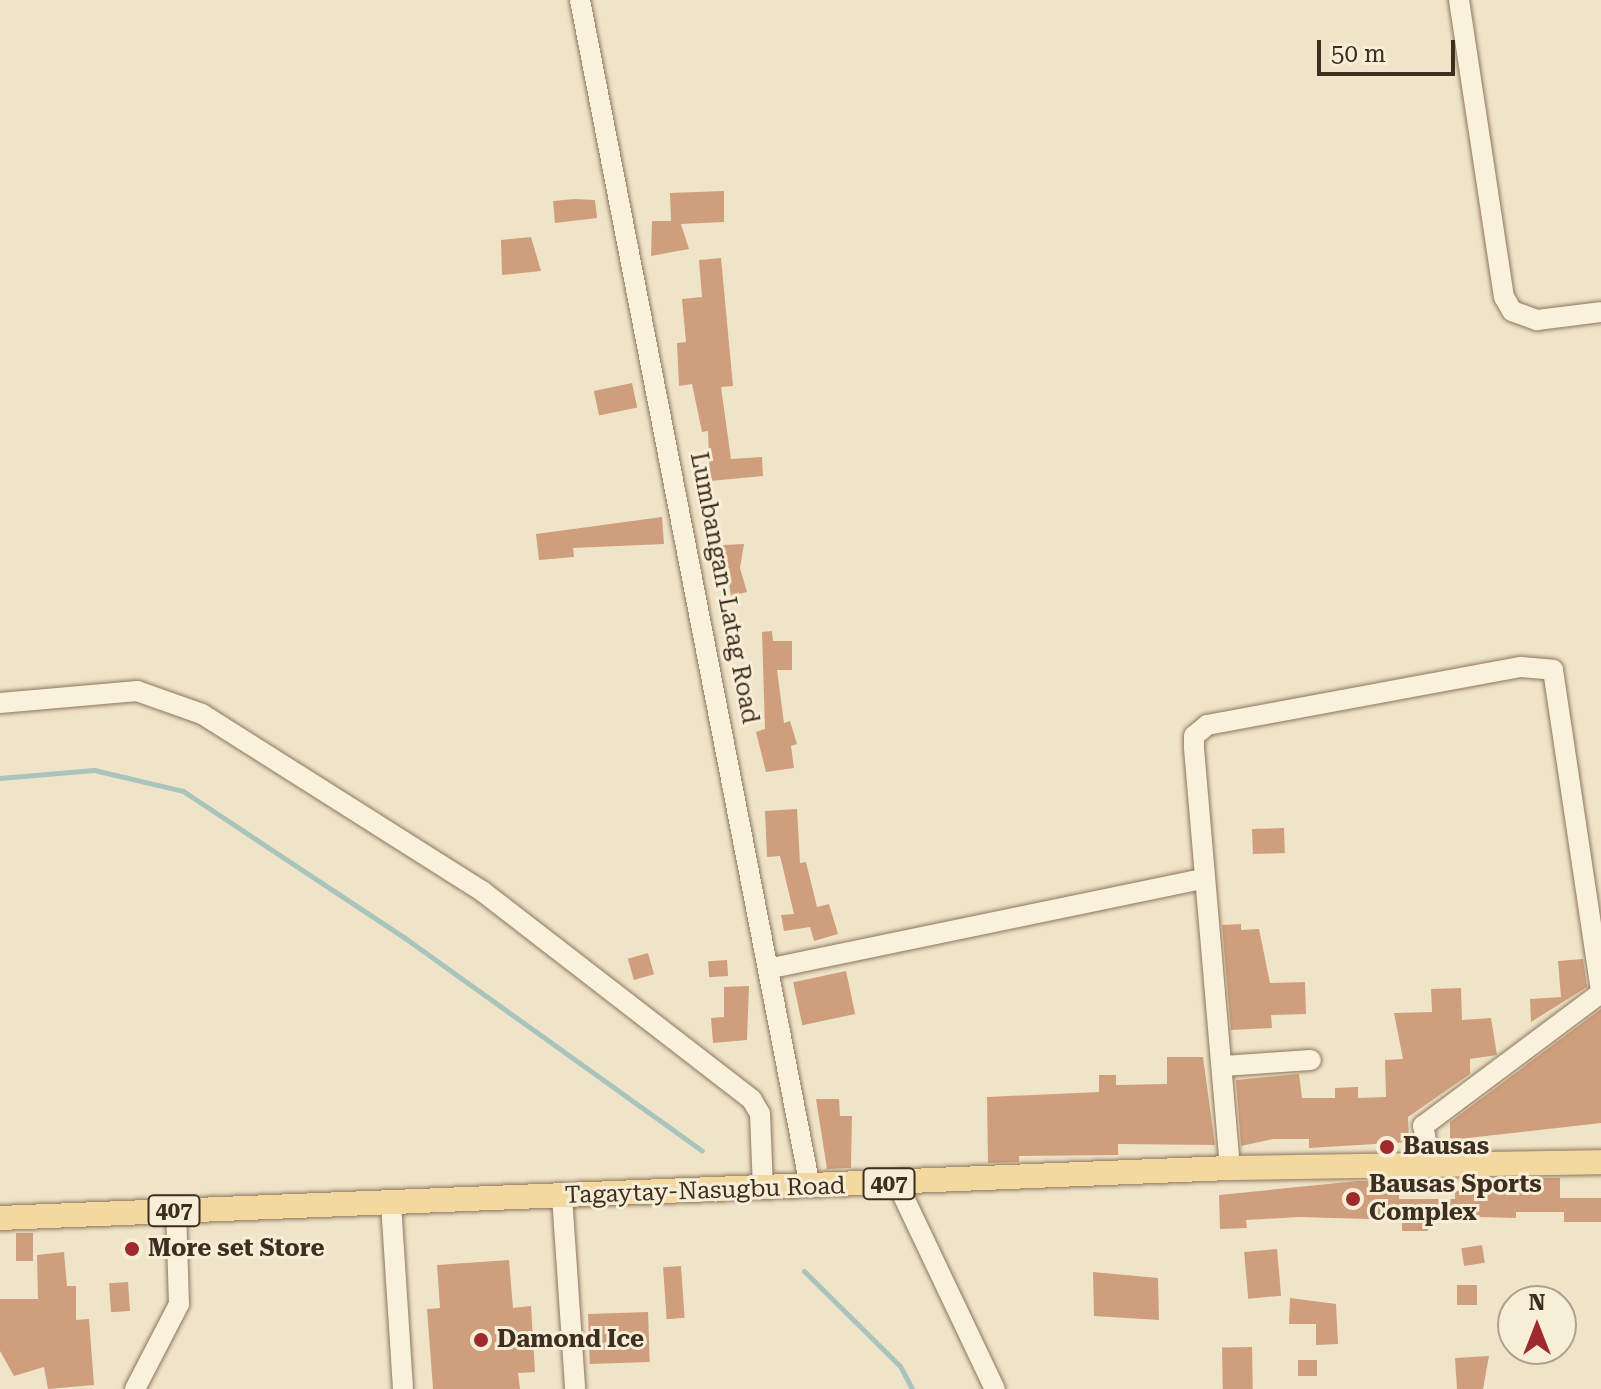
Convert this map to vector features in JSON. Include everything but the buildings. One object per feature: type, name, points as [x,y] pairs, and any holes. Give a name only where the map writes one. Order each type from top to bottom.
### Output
[{"type":"main road","name":"Tagaytay-Nasugbu Road","points":[[0,1218],[1430,1161],[1601,1162]]},
{"type":"street","name":"Lumbangan-Latag Road","points":[[580,0],[772,968],[810,1187]]},
{"type":"street","points":[[1459,0],[1504,297],[1512,311],[1537,320],[1601,312]]},
{"type":"street","points":[[1230,1168],[1223,1066],[1202,879],[1194,747],[1200,728],[1542,666],[1558,679],[1601,991],[1423,1126],[1430,1161]]},
{"type":"street","points":[[0,703],[137,691],[202,714],[482,891],[752,1100],[760,1114],[763,1189]]},
{"type":"street","points":[[772,968],[1202,879]]},
{"type":"street","points":[[1223,1066],[1311,1060]]},
{"type":"street","points":[[897,1183],[995,1389]]},
{"type":"street","points":[[562,1196],[575,1389]]},
{"type":"street","points":[[391,1203],[403,1389]]},
{"type":"street","points":[[135,1389],[179,1304],[176,1210]]},
{"type":"waterway","points":[[0,778],[94,770],[183,791],[405,938],[702,1151]]},
{"type":"waterway","points":[[804,1271],[900,1366],[912,1389]]},
{"type":"place","name":"Bausas","points":[[1387,1147]]},
{"type":"place","name":"Bausas Sports Complex","points":[[1353,1199]]},
{"type":"place","name":"More set Store","points":[[132,1249]]},
{"type":"place","name":"Damond Ice","points":[[481,1340]]}]
